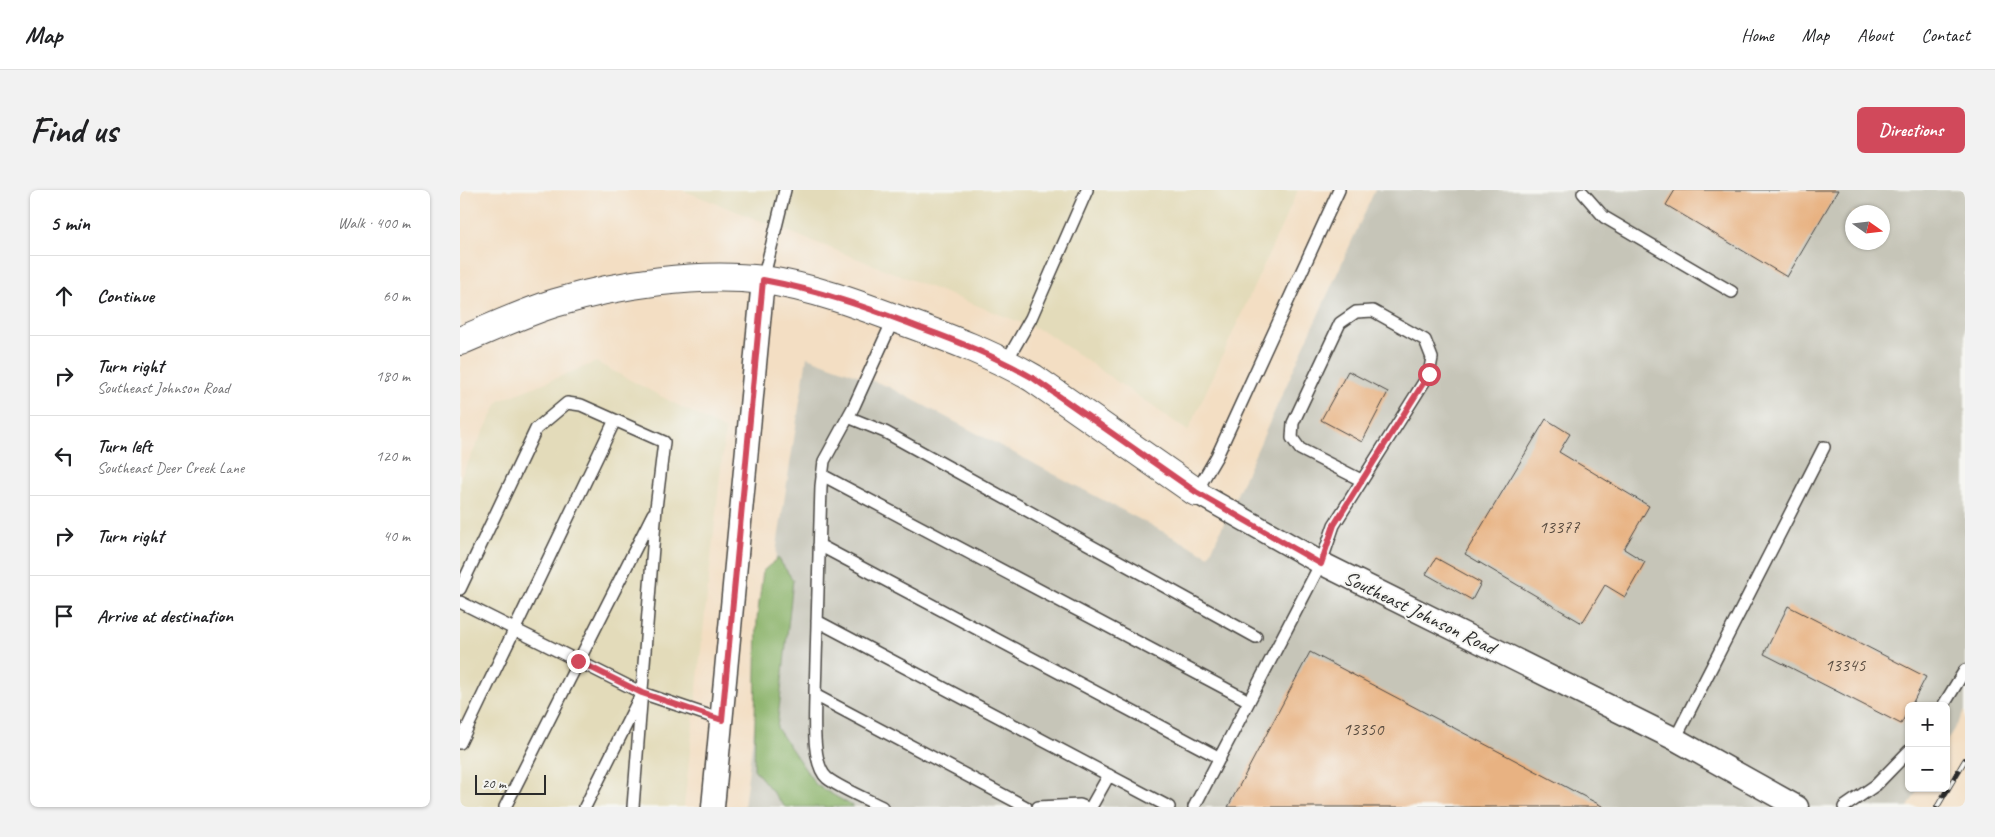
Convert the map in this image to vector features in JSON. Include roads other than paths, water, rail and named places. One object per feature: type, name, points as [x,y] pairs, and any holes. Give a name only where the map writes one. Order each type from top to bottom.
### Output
[{"type":"street","name":"Southeast Johnson Road","points":[[460,341],[554,303],[618,288],[689,279],[763,280],[817,292],[894,318],[972,347],[1006,362],[1033,378],[1196,492],[1321,564],[1675,738],[1797,807]]},
{"type":"street","points":[[713,807],[763,280]]},
{"type":"lane","points":[[763,280],[785,190]]},
{"type":"lane","points":[[1006,362],[1031,318],[1086,190]]},
{"type":"lane","points":[[1196,492],[1217,456],[1339,190]]},
{"type":"lane","points":[[1582,191],[1604,217],[1732,292]]},
{"type":"lane","points":[[1194,807],[1321,564],[1334,525],[1429,374],[1432,358],[1425,340],[1373,311],[1356,312],[1340,323],[1293,422],[1292,438],[1300,450],[1361,480]]},
{"type":"lane","points":[[882,807],[828,778],[820,770],[817,754],[815,695],[819,545],[824,460],[848,417],[894,318]]},
{"type":"lane","points":[[460,590],[536,430],[567,403],[582,405],[664,442],[656,508],[633,807]]},
{"type":"lane","points":[[848,417],[885,432],[1256,637]]},
{"type":"lane","points":[[460,743],[516,630],[615,420]]},
{"type":"lane","points":[[1675,738],[1824,447]]},
{"type":"lane","points":[[822,475],[1250,701]]},
{"type":"lane","points":[[505,807],[656,508]]},
{"type":"lane","points":[[819,545],[1220,758]]},
{"type":"lane","points":[[460,602],[642,693],[722,720]]},
{"type":"lane","points":[[817,621],[1169,807]]},
{"type":"lane","points":[[1945,702],[1965,670]]},
{"type":"lane","points":[[584,807],[642,693]]},
{"type":"lane","points":[[815,695],[1026,807]]},
{"type":"lane","points":[[1844,807],[1876,785],[1905,755]]},
{"type":"lane","points":[[1091,807],[1109,775]]},
{"type":"lane","points":[[1038,807],[1080,805],[1085,807]]},
{"type":"railway","points":[[1937,807],[1965,760]]}]
